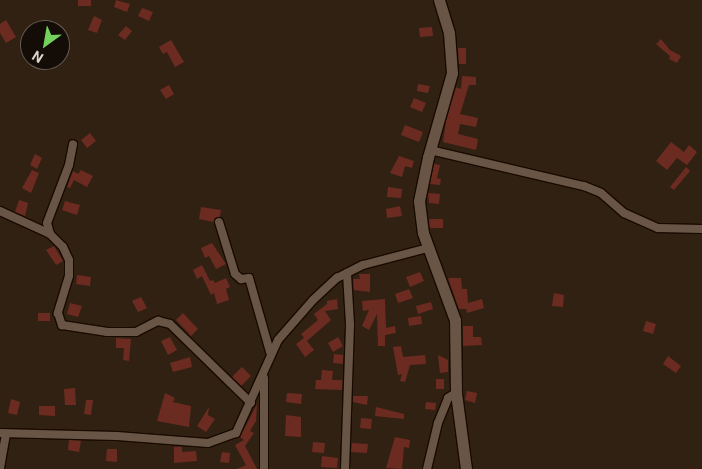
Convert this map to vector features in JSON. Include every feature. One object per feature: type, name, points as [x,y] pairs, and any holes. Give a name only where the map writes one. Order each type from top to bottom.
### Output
[{"type":"street","points":[[440,0],[449,33],[452,73],[430,150],[419,201],[428,248],[455,320],[456,393],[466,469]]},
{"type":"street","points":[[50,234],[47,223],[69,165],[73,144]]},
{"type":"street","points":[[430,150],[584,186],[601,193],[624,213],[658,228],[702,229]]},
{"type":"street","points":[[0,211],[50,234],[63,246],[69,260],[69,276],[58,313],[62,325],[116,332],[136,332],[158,321],[170,324],[251,403]]},
{"type":"street","points":[[219,222],[235,274],[241,280],[249,278],[271,355]]},
{"type":"street","points":[[0,468],[3,433],[117,436],[208,443],[236,433],[271,355],[294,319],[337,278],[363,265],[428,248]]},
{"type":"street","points":[[345,469],[350,324],[347,273]]},
{"type":"street","points":[[264,374],[264,469]]},
{"type":"street","points":[[427,469],[438,424],[448,398],[456,393]]},
{"type":"building","points":[[78,0],[91,0],[91,6],[78,6]]},
{"type":"building","points":[[116,0],[130,4],[127,12],[114,7]]},
{"type":"building","points":[[142,8],[153,12],[149,21],[138,16]]},
{"type":"building","points":[[94,16],[102,20],[97,33],[88,30]]},
{"type":"building","points":[[6,20],[16,37],[6,43],[0,33],[0,24]]},
{"type":"building","points":[[126,26],[132,31],[125,40],[118,35]]},
{"type":"building","points":[[432,27],[433,36],[420,37],[419,28]]},
{"type":"building","points":[[661,39],[670,50],[681,56],[677,63],[669,59],[670,56],[656,44]]},
{"type":"building","points":[[171,40],[184,62],[175,67],[167,52],[163,54],[159,47]]},
{"type":"building","points":[[458,48],[466,48],[466,64],[459,64]]},
{"type":"building","points":[[462,76],[476,77],[476,85],[469,85],[460,114],[478,118],[476,127],[460,124],[458,134],[478,139],[476,150],[443,142],[446,121],[456,87],[461,89]]},
{"type":"building","points":[[418,84],[430,86],[428,93],[417,91]]},
{"type":"building","points":[[169,85],[174,94],[166,99],[160,90]]},
{"type":"building","points":[[414,98],[426,103],[422,112],[410,107]]},
{"type":"building","points":[[405,125],[423,132],[419,142],[401,135]]},
{"type":"building","points":[[90,133],[96,141],[87,148],[81,140]]},
{"type":"building","points":[[671,142],[684,152],[689,145],[697,152],[687,165],[677,158],[667,170],[656,161]]},
{"type":"building","points":[[35,154],[42,158],[37,169],[30,165]]},
{"type":"building","points":[[399,156],[414,161],[412,168],[405,166],[402,177],[390,173]]},
{"type":"building","points":[[434,164],[440,165],[437,178],[441,179],[440,185],[430,184]]},
{"type":"building","points":[[686,167],[690,171],[674,190],[670,187]]},
{"type":"building","points":[[32,170],[39,173],[31,193],[22,188]]},
{"type":"building","points":[[81,170],[93,176],[87,187],[74,180],[70,188],[67,187],[73,171],[78,174]]},
{"type":"building","points":[[388,187],[402,189],[401,198],[387,197]]},
{"type":"building","points":[[428,193],[440,194],[439,204],[429,203]]},
{"type":"building","points":[[19,200],[28,203],[25,216],[15,212]]},
{"type":"building","points":[[65,201],[80,205],[77,215],[62,210]]},
{"type":"building","points":[[400,206],[402,216],[387,218],[386,209]]},
{"type":"building","points":[[201,207],[221,210],[220,216],[213,222],[199,219]]},
{"type":"building","points":[[429,219],[443,219],[443,228],[430,228]]},
{"type":"building","points":[[212,243],[226,264],[216,269],[209,256],[205,258],[201,248]]},
{"type":"building","points":[[54,246],[63,261],[56,265],[46,250]]},
{"type":"building","points":[[202,265],[210,281],[213,280],[215,283],[226,278],[230,287],[226,289],[229,300],[217,304],[214,293],[211,295],[202,276],[197,279],[193,270]]},
{"type":"building","points":[[420,272],[424,281],[410,287],[406,277]]},
{"type":"building","points":[[359,274],[370,274],[370,292],[354,290],[353,279],[360,279]]},
{"type":"building","points":[[77,275],[91,277],[90,286],[76,284]]},
{"type":"building","points":[[448,278],[461,278],[462,289],[467,289],[468,303],[482,299],[484,308],[467,313],[466,309],[459,309]]},
{"type":"building","points":[[409,289],[413,298],[398,303],[395,294]]},
{"type":"building","points":[[554,293],[564,295],[563,307],[552,306]]},
{"type":"building","points":[[141,297],[147,308],[138,312],[132,301]]},
{"type":"building","points":[[337,299],[338,309],[325,311],[331,320],[307,341],[314,350],[305,357],[296,344],[304,338],[301,334],[318,320],[314,314],[327,304],[327,301]]},
{"type":"building","points":[[385,299],[386,328],[395,326],[396,333],[385,335],[385,346],[378,346],[377,314],[369,330],[362,326],[369,310],[363,311],[362,301]]},
{"type":"building","points":[[431,302],[433,309],[418,314],[416,306]]},
{"type":"building","points":[[70,303],[82,306],[78,317],[67,314]]},
{"type":"building","points":[[38,313],[50,313],[50,321],[38,321]]},
{"type":"building","points":[[183,313],[198,329],[191,336],[176,320]]},
{"type":"building","points":[[421,316],[422,324],[409,326],[408,318]]},
{"type":"building","points":[[646,321],[656,324],[653,334],[643,331]]},
{"type":"building","points":[[463,326],[473,326],[473,337],[481,337],[482,345],[463,346]]},
{"type":"building","points":[[170,337],[177,350],[168,355],[161,341]]},
{"type":"building","points":[[338,337],[343,346],[333,352],[328,343]]},
{"type":"building","points":[[116,338],[131,339],[129,361],[123,360],[124,348],[116,348]]},
{"type":"building","points":[[401,346],[403,357],[425,355],[426,364],[410,365],[405,382],[400,381],[402,374],[398,375],[393,347]]},
{"type":"building","points":[[334,354],[343,355],[343,364],[333,363]]},
{"type":"building","points":[[438,355],[448,360],[448,372],[440,373]]},
{"type":"building","points":[[668,356],[681,366],[676,373],[663,364]]},
{"type":"building","points":[[190,357],[192,367],[173,372],[170,363]]},
{"type":"building","points":[[242,367],[251,376],[241,386],[232,377]]},
{"type":"building","points":[[322,370],[333,371],[332,380],[342,380],[342,390],[315,389],[316,380],[321,380]]},
{"type":"building","points":[[436,379],[444,379],[444,389],[436,389]]},
{"type":"building","points":[[75,388],[76,405],[65,405],[64,389]]},
{"type":"building","points":[[467,391],[477,393],[475,403],[465,400]]},
{"type":"building","points":[[165,393],[175,398],[173,402],[191,406],[189,427],[157,421]]},
{"type":"building","points":[[287,393],[302,394],[301,404],[286,402]]},
{"type":"building","points":[[353,396],[368,396],[367,405],[353,402]]},
{"type":"building","points":[[11,399],[20,402],[17,415],[8,413]]},
{"type":"building","points":[[86,400],[93,400],[91,415],[84,414]]},
{"type":"building","points":[[426,402],[436,403],[435,410],[425,409]]},
{"type":"building","points":[[257,404],[256,421],[250,431],[254,433],[245,446],[257,469],[237,469],[246,465],[235,445],[244,440],[240,437]]},
{"type":"building","points":[[39,406],[55,406],[55,416],[39,415]]},
{"type":"building","points":[[209,407],[208,415],[215,419],[206,432],[197,426]]},
{"type":"building","points":[[376,407],[404,414],[404,419],[375,416]]},
{"type":"building","points":[[286,415],[301,417],[301,437],[285,436]]},
{"type":"building","points":[[361,418],[372,419],[371,429],[360,428]]},
{"type":"building","points":[[395,437],[410,440],[409,448],[404,447],[402,469],[386,468]]},
{"type":"building","points":[[69,440],[81,441],[79,452],[68,450]]},
{"type":"building","points":[[313,442],[325,443],[324,453],[312,452]]},
{"type":"building","points":[[352,443],[368,444],[367,453],[351,452]]},
{"type":"building","points":[[174,447],[182,447],[182,452],[196,451],[197,461],[174,463]]},
{"type":"building","points":[[107,449],[117,449],[117,462],[106,461]]},
{"type":"building","points":[[222,452],[230,453],[229,463],[220,462]]},
{"type":"building","points":[[322,456],[338,458],[337,468],[321,467]]}]
